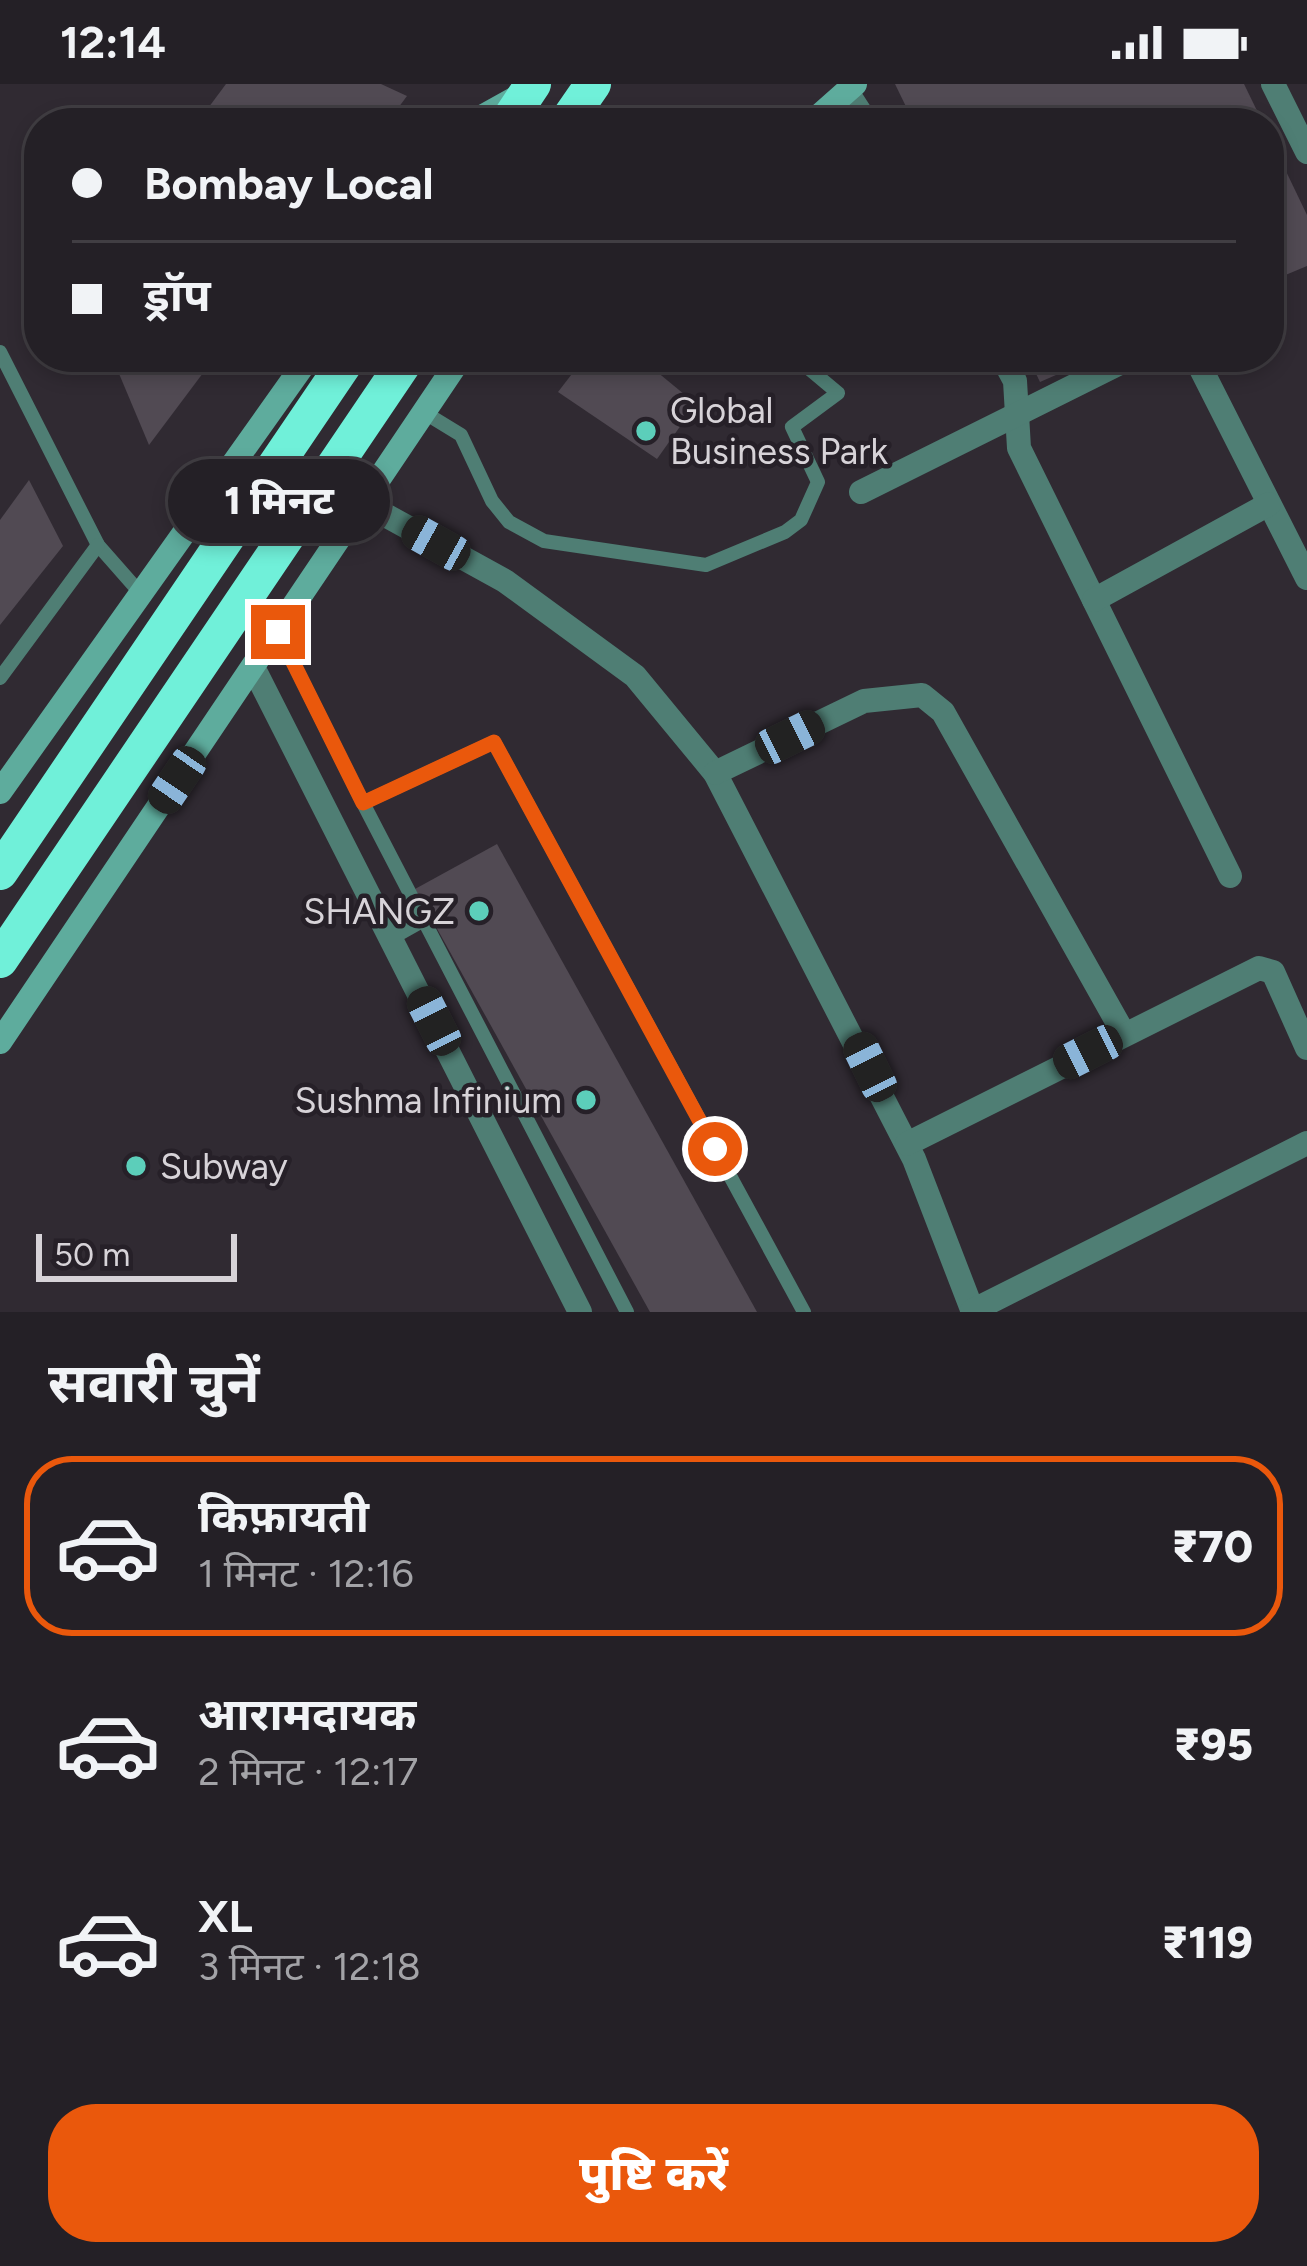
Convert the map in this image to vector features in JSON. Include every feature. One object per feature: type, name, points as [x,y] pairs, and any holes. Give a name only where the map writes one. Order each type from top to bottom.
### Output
[{"type":"highway","points":[[0,872],[339,372]]},
{"type":"highway","points":[[0,960],[398,372]]},
{"type":"street","points":[[1273,84],[1307,152]]},
{"type":"street","points":[[491,108],[520,87]]},
{"type":"street","points":[[828,108],[851,88]]},
{"type":"street","points":[[2,782],[142,596],[299,372]]},
{"type":"street","points":[[0,1042],[367,505],[451,372]]},
{"type":"street","points":[[1010,372],[1015,381],[1019,448],[1230,876]]},
{"type":"street","points":[[861,492],[1102,372]]},
{"type":"street","points":[[1203,372],[1307,578]]},
{"type":"street","points":[[1094,600],[1269,504]]},
{"type":"street","points":[[367,505],[505,581],[634,676],[715,772],[907,1144],[972,1311],[1307,1143]]},
{"type":"street","points":[[254,668],[580,1312]]},
{"type":"street","points":[[715,772],[864,701],[922,695],[943,712],[1124,1034]]},
{"type":"street","points":[[907,1144],[1259,968],[1274,972],[1307,1048]]},
{"type":"lane","points":[[0,352],[98,545],[142,596]]},
{"type":"lane","points":[[425,413],[461,435],[492,501],[526,536],[706,565],[785,532],[812,500],[818,482],[792,427],[838,393],[813,372]]},
{"type":"lane","points":[[0,679],[98,545]]},
{"type":"lane","points":[[278,632],[627,1312]]},
{"type":"lane","points":[[363,803],[494,742],[803,1312]]},
{"type":"lane","points":[[392,938],[424,920]]},
{"type":"building","points":[[226,84],[381,84],[407,96],[398,108],[208,108]]},
{"type":"building","points":[[895,84],[1244,84],[1256,108],[907,108]]},
{"type":"building","points":[[1284,167],[1307,215],[1307,266],[1284,276]]},
{"type":"building","points":[[118,372],[204,372],[149,445]]},
{"type":"building","name":"Global Business Park","points":[[573,372],[657,372],[696,404],[657,459],[558,392]]},
{"type":"building","points":[[1035,372],[1063,372],[1040,382]]},
{"type":"building","points":[[29,480],[63,546],[0,625],[0,520]]},
{"type":"building","name":"Sushma Infinium","points":[[497,844],[757,1312],[650,1312],[415,889]]},
{"type":"place","name":"Global Business Park","points":[[646,431]]},
{"type":"place","name":"SHANGZ","points":[[479,911]]},
{"type":"place","name":"Sushma Infinium","points":[[586,1100]]},
{"type":"place","name":"Subway","points":[[136,1166]]},
{"type":"route","points":[[278,632],[363,803],[494,742],[715,1149]]}]
